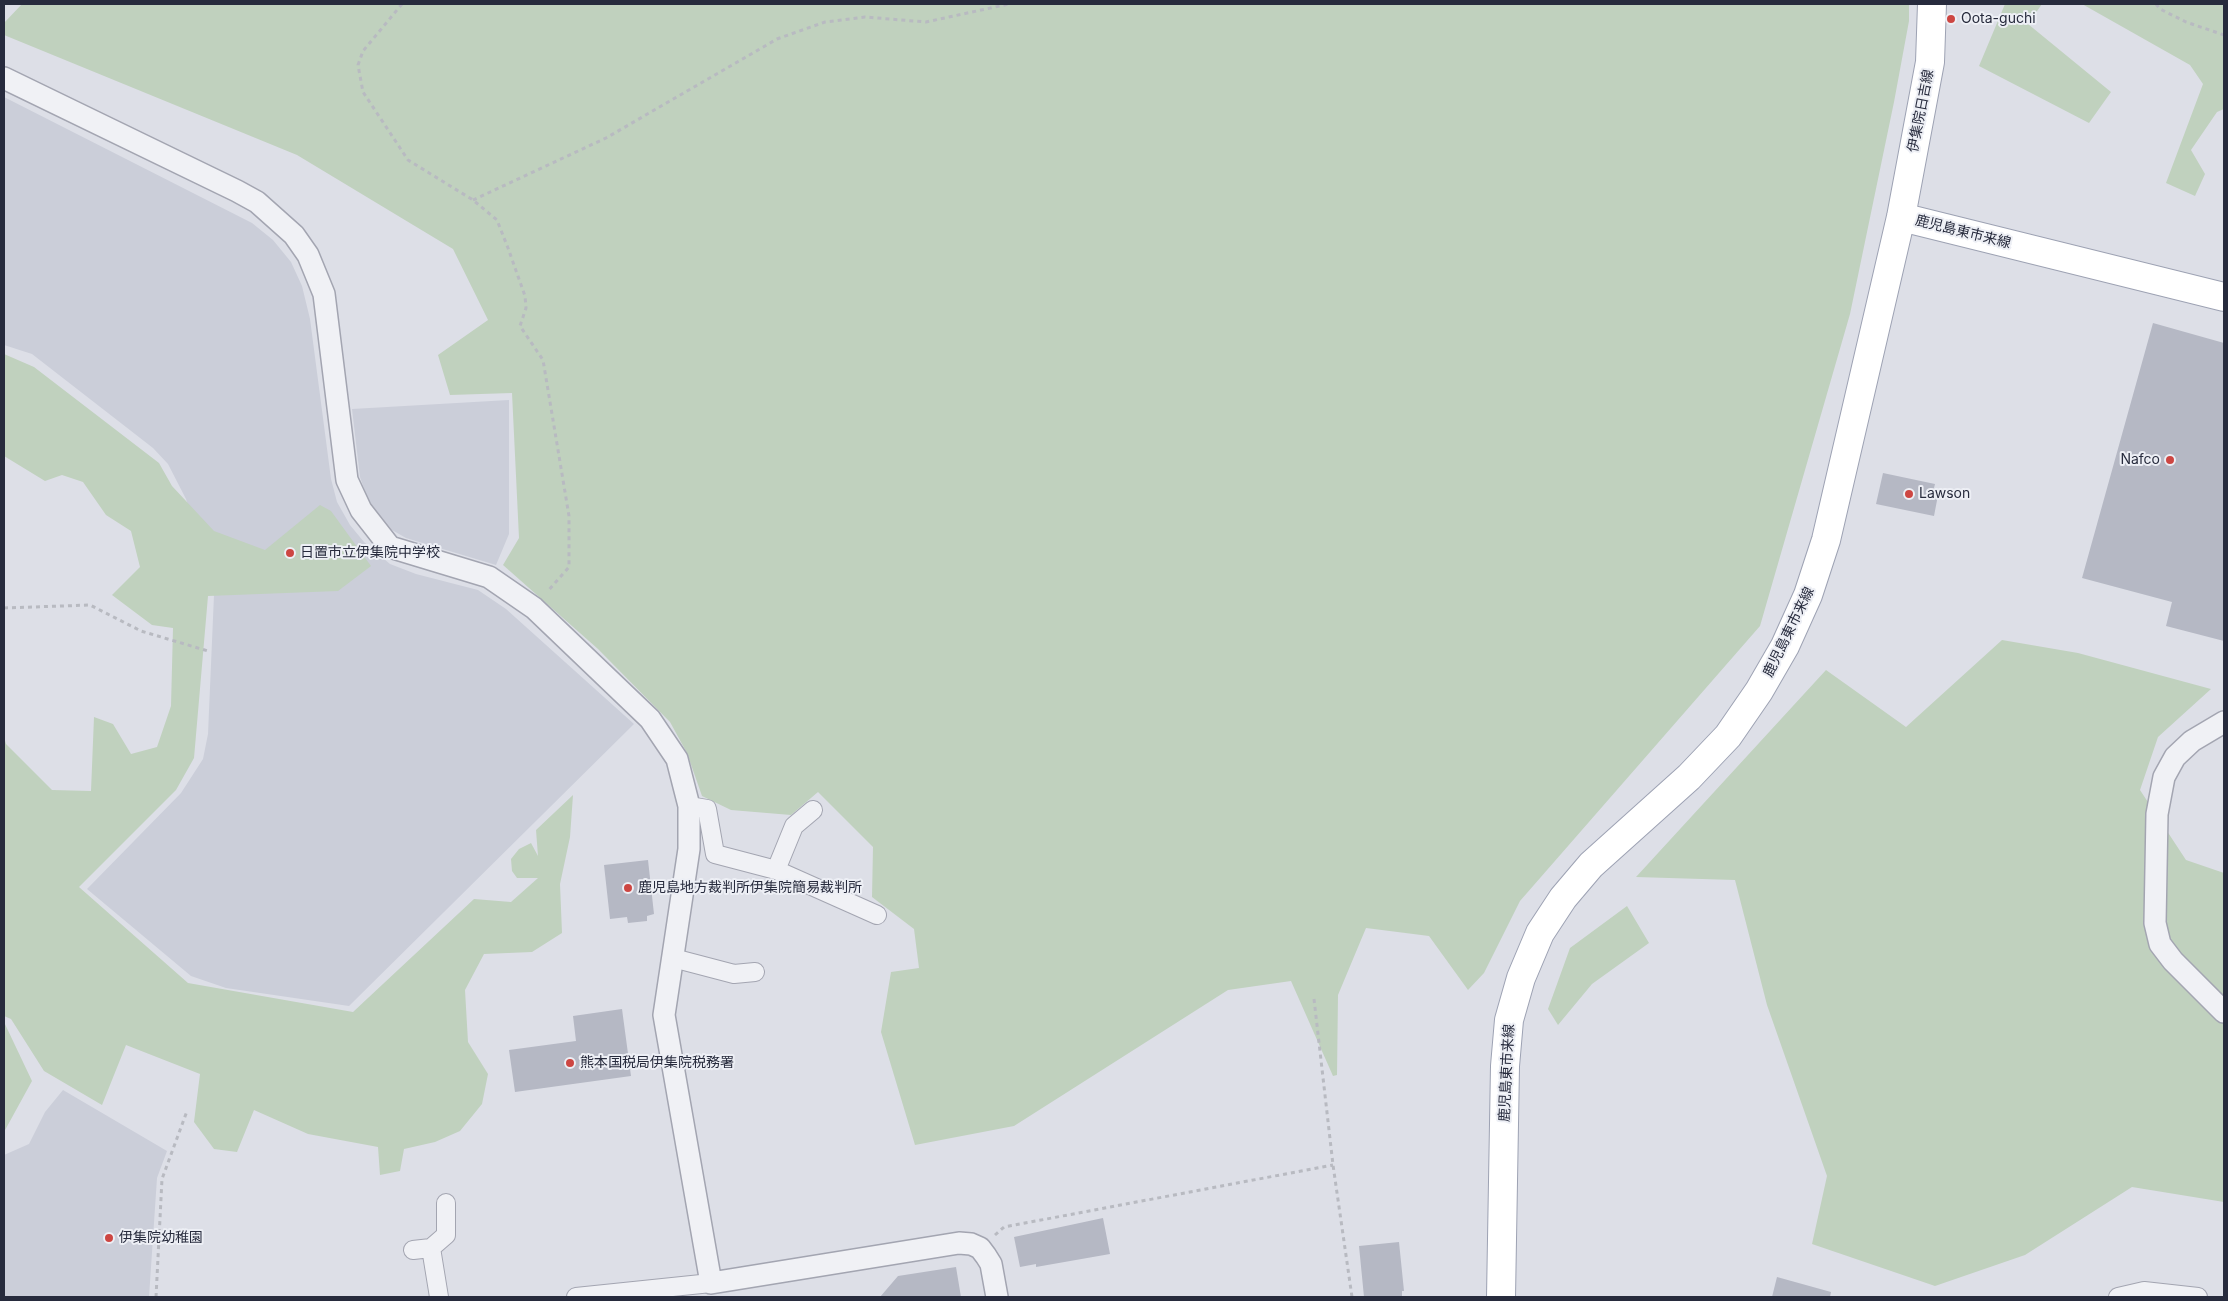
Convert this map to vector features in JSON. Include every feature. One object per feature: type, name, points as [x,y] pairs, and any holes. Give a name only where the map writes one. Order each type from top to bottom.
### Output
[{"type":"main road","name":"伊集院日吉線","points":[[1901,217],[1930,62],[1932,4]]},
{"type":"main road","name":"鹿児島東市来線","points":[[1501,1297],[1505,1066],[1510,1020],[1521,978],[1540,933],[1563,898],[1591,865],[1688,777],[1728,736],[1759,691],[1785,646],[1808,595],[1826,540],[1901,217],[2224,297]]},
{"type":"street","points":[[4,78],[237,191],[257,202],[294,235],[308,255],[324,294],[347,480],[360,510],[390,547],[489,577],[534,608],[650,719],[677,759],[689,806],[689,850],[664,1015],[711,1283]]},
{"type":"street","points":[[2224,722],[2186,746],[2175,757],[2164,777],[2157,814],[2155,923],[2160,944],[2224,1012]]},
{"type":"street","points":[[689,806],[707,809],[715,854],[776,870],[877,915]]},
{"type":"street","points":[[776,870],[794,826],[813,810]]},
{"type":"street","points":[[673,958],[734,974],[755,972]]},
{"type":"street","points":[[413,1250],[431,1248],[446,1235],[446,1203]]},
{"type":"street","points":[[576,1297],[711,1283],[959,1244],[971,1244],[980,1248],[991,1264],[997,1297]]},
{"type":"street","points":[[431,1248],[439,1297]]},
{"type":"street","points":[[2118,1297],[2144,1291],[2198,1297]]},
{"type":"path","points":[[402,4],[363,51],[358,65],[363,92],[408,160],[473,200],[497,220],[525,296],[526,308],[520,326],[543,360],[569,516],[569,566],[534,608]]},
{"type":"path","points":[[473,200],[606,138],[777,39],[825,22],[865,17],[926,22],[1009,4]]},
{"type":"path","points":[[2156,4],[2160,9],[2186,22],[2224,35]]},
{"type":"path","points":[[4,608],[90,605],[141,631],[208,651]]},
{"type":"path","points":[[1314,999],[1333,1165],[1352,1297]]},
{"type":"path","points":[[156,1297],[162,1180],[188,1111]]},
{"type":"path","points":[[980,1248],[1004,1227],[1333,1165]]},
{"type":"shaded area","name":"日置市立伊集院中学校","points":[[4,97],[252,223],[273,240],[291,262],[302,286],[310,319],[331,479],[337,502],[350,525],[364,542],[390,564],[416,574],[478,590],[506,609],[634,724],[349,1006],[226,988],[191,976],[87,889],[181,793],[203,759],[208,734],[214,595],[186,499],[168,464],[153,448],[32,354],[4,345]]},
{"type":"shaded area","points":[[509,400],[509,534],[496,565],[406,538],[392,530],[368,500],[360,477],[352,409]]},
{"type":"shaded area","points":[[63,1090],[167,1151],[157,1178],[149,1297],[4,1297],[4,1155],[29,1144],[45,1112]]},
{"type":"green space","points":[[22,4],[1909,4],[1909,21],[1850,314],[1760,626],[1520,901],[1484,973],[1468,990],[1429,936],[1366,928],[1338,995],[1337,1075],[1333,1076],[1291,981],[1228,990],[1014,1126],[915,1145],[881,1032],[891,972],[919,968],[914,929],[872,897],[873,847],[818,792],[791,815],[731,810],[702,796],[687,753],[670,722],[598,649],[503,565],[519,538],[512,393],[450,395],[438,355],[488,320],[453,249],[297,155],[4,35],[4,23]]},
{"type":"green space","points":[[2005,4],[2042,4],[2028,24],[2111,92],[2089,123],[1979,66]]},
{"type":"green space","points":[[2082,4],[2224,4],[2224,109],[2217,112],[2191,150],[2205,174],[2195,196],[2166,183],[2203,84],[2190,65]]},
{"type":"green space","points":[[4,354],[34,367],[159,463],[172,486],[214,531],[265,550],[320,505],[331,511],[371,566],[338,591],[208,596],[194,758],[176,790],[79,887],[188,983],[353,1012],[474,899],[511,902],[538,878],[517,878],[512,871],[511,859],[519,849],[531,843],[538,856],[536,830],[573,795],[570,837],[560,884],[562,933],[532,952],[484,954],[465,990],[468,1042],[488,1074],[482,1104],[460,1131],[435,1142],[404,1149],[400,1171],[380,1175],[378,1147],[308,1134],[254,1110],[237,1152],[214,1149],[194,1122],[200,1074],[126,1045],[102,1105],[44,1071],[11,1019],[4,1016],[4,737],[6,744],[52,790],[91,791],[94,717],[113,724],[131,754],[157,747],[171,706],[173,628],[152,625],[112,595],[140,567],[131,531],[106,515],[83,482],[62,475],[45,481],[4,456]]},
{"type":"green space","points":[[2002,640],[2078,653],[2211,689],[2158,737],[2140,790],[2186,860],[2224,873],[2224,1202],[2132,1187],[2025,1255],[1935,1286],[1812,1244],[1827,1176],[1767,1005],[1735,880],[1636,877],[1826,670],[1906,727]]},
{"type":"green space","points":[[1627,906],[1649,943],[1592,984],[1558,1025],[1548,1009],[1570,948]]},
{"type":"green space","points":[[4,1022],[32,1081],[4,1132]]},
{"type":"building","name":"Nafco","points":[[2153,323],[2224,343],[2224,641],[2166,626],[2172,602],[2082,578]]},
{"type":"building","points":[[1883,473],[1935,484],[1934,488],[1939,490],[1934,516],[1876,504]]},
{"type":"building","points":[[648,860],[654,914],[647,916],[647,921],[628,923],[627,917],[610,919],[604,865]]},
{"type":"building","name":"熊本国税局伊集院税務署","points":[[622,1009],[631,1076],[515,1092],[509,1050],[576,1041],[573,1016]]},
{"type":"building","points":[[1103,1218],[1110,1254],[1036,1267],[1036,1264],[1020,1267],[1014,1237]]},
{"type":"building","points":[[1399,1242],[1404,1291],[1402,1291],[1402,1297],[1364,1297],[1359,1246]]},
{"type":"building","points":[[956,1267],[961,1297],[880,1297],[898,1276]]},
{"type":"building","points":[[1777,1277],[1831,1292],[1830,1297],[1772,1297]]},
{"type":"place","name":"Oota-guchi","points":[[1951,19]]},
{"type":"place","name":"Nafco","points":[[2170,460]]},
{"type":"place","name":"Lawson","points":[[1909,494]]},
{"type":"place","name":"日置市立伊集院中学校","points":[[290,553]]},
{"type":"place","name":"鹿児島地方裁判所伊集院簡易裁判所","points":[[628,888]]},
{"type":"place","name":"熊本国税局伊集院税務署","points":[[570,1063]]},
{"type":"place","name":"伊集院幼稚園","points":[[109,1238]]}]
